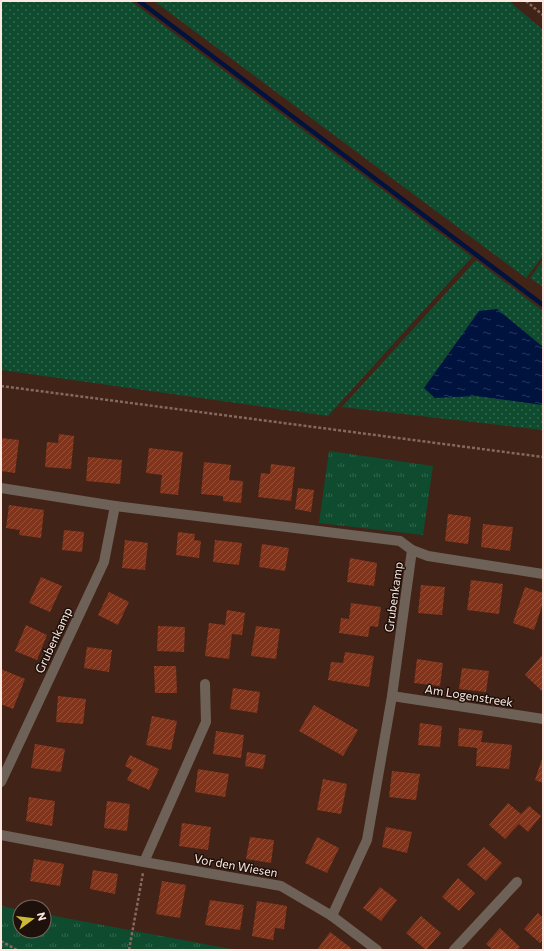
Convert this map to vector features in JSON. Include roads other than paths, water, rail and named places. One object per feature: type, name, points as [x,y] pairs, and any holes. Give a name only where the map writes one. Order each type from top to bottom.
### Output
[{"type":"street","name":"Grubenkamp","points":[[1,488],[115,506],[400,541],[412,550],[392,696],[367,840],[332,916]]},
{"type":"street","name":"Grubenkamp","points":[[1,782],[104,562],[115,506]]},
{"type":"street","points":[[412,550],[428,556],[543,574]]},
{"type":"street","points":[[144,862],[206,722],[205,684]]},
{"type":"street","name":"Am Logenstreek","points":[[392,696],[543,719]]},
{"type":"street","name":"Vor den Wiesen","points":[[1,835],[281,886],[332,916],[377,950]]},
{"type":"street","points":[[454,950],[517,882]]},
{"type":"water","points":[[497,309],[543,347],[543,405],[476,396],[435,398],[424,388],[479,311]]},
{"type":"waterway","points":[[139,1],[543,305]]}]
